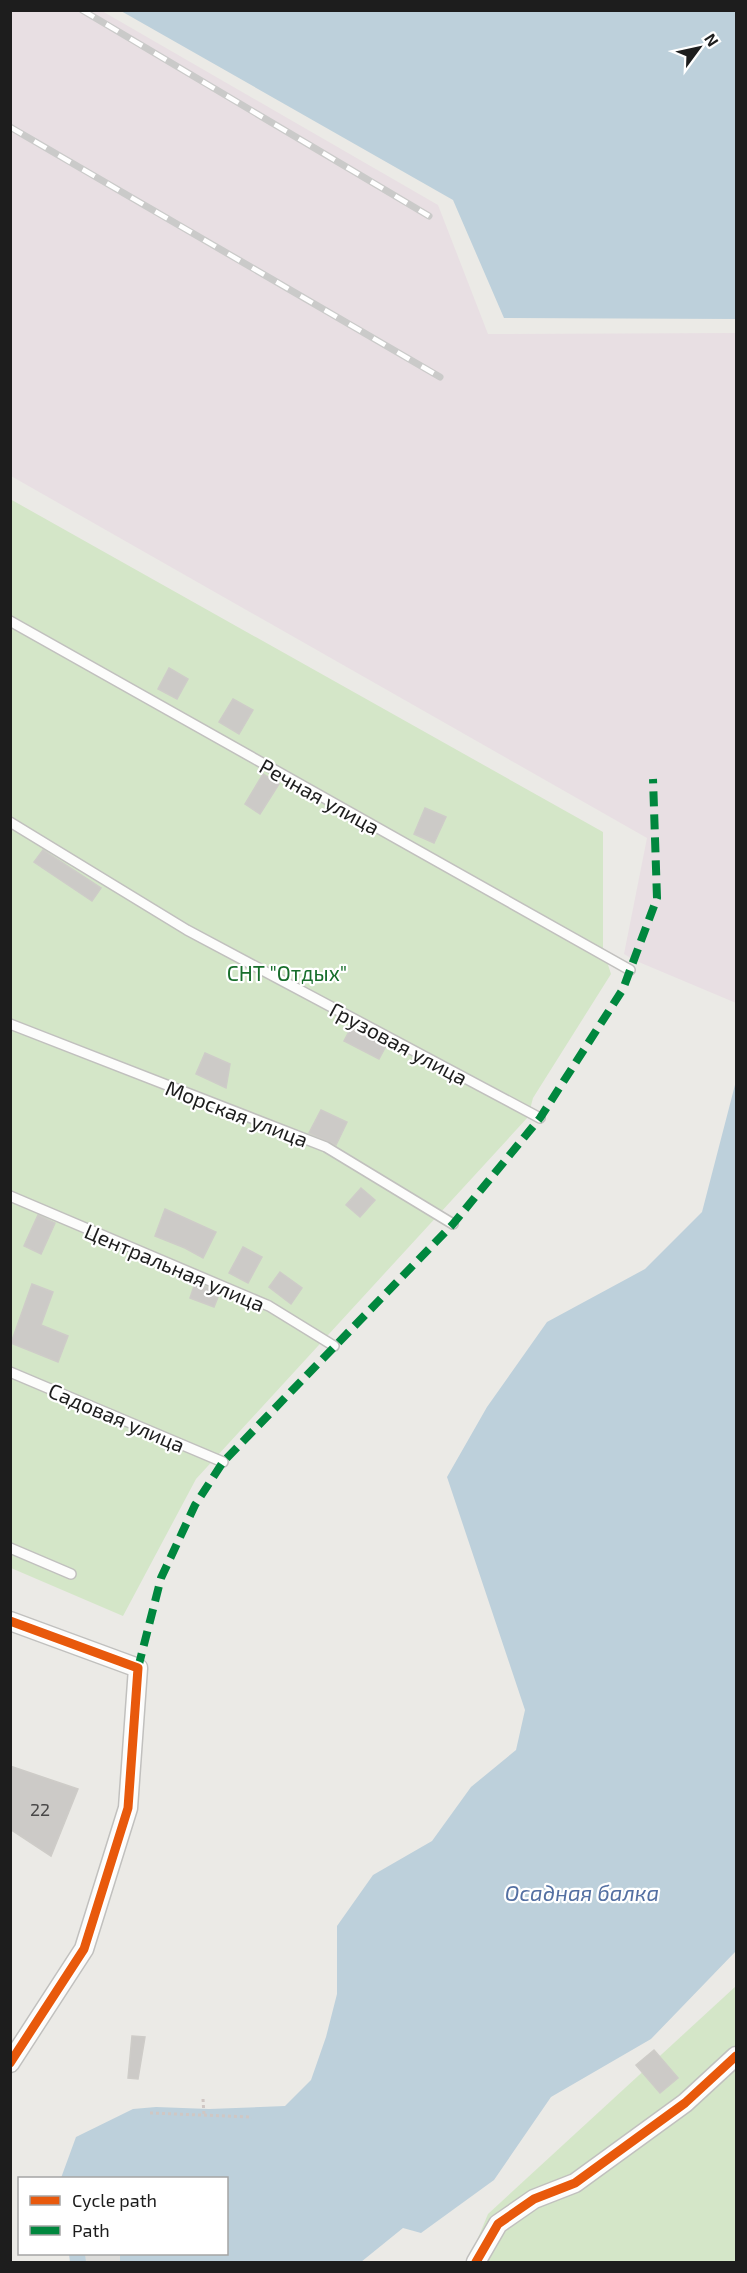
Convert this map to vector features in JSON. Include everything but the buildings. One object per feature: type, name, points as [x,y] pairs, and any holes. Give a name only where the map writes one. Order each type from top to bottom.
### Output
[{"type":"street","points":[[10,1622],[138,1668],[128,1808],[84,1948],[10,2063]]},
{"type":"street","points":[[476,2262],[498,2224],[534,2199],[574,2183],[685,2103],[736,2056]]},
{"type":"lane","name":"Речная улица","points":[[10,621],[630,970]]},
{"type":"lane","name":"Грузовая улица","points":[[10,822],[187,930],[540,1118]]},
{"type":"lane","name":"Морская улица","points":[[10,1024],[326,1148],[453,1224]]},
{"type":"lane","name":"Центральная улица","points":[[10,1196],[269,1306],[334,1346]]},
{"type":"lane","name":"Садовая улица","points":[[10,1372],[223,1462]]},
{"type":"lane","points":[[10,1548],[71,1574]]},
{"type":"path","points":[[203,2099],[204,2115]]},
{"type":"path","points":[[150,2113],[252,2118]]},
{"type":"shaded area","points":[[11,10],[102,11],[438,205],[488,334],[736,333],[736,1003],[624,954],[647,838],[11,476]]},
{"type":"green space","name":"СНТ \"Отдых\"","points":[[10,499],[603,832],[603,949],[611,974],[533,1098],[528,1117],[196,1479],[123,1616],[11,1568]]},
{"type":"green space","points":[[736,1986],[736,2262],[468,2262],[488,2214]]},
{"type":"water","points":[[121,11],[736,11],[736,319],[504,318],[453,200]]},
{"type":"water","name":"Осадная балка","points":[[736,1081],[736,1951],[651,2039],[551,2097],[494,2180],[421,2233],[403,2228],[361,2262],[70,2262],[69,2255],[228,2255],[228,2177],[61,2177],[76,2137],[133,2109],[285,2106],[311,2080],[326,2037],[337,1994],[337,1926],[373,1875],[432,1841],[471,1787],[516,1750],[525,1710],[447,1477],[487,1407],[547,1322],[645,1269],[702,1212]]},
{"type":"pier","points":[[85,2255],[120,2255],[120,2262],[86,2262]]},
{"type":"railway","points":[[82,10],[429,216]]},
{"type":"railway","points":[[10,127],[440,377]]},
{"type":"marked path","points":[[138,1668],[161,1578],[195,1505],[223,1462],[453,1224],[540,1118],[623,989],[657,898],[653,779]]},
{"type":"cycle path","points":[[10,1621],[138,1668],[128,1808],[84,1949],[10,2063]]},
{"type":"cycle path","points":[[476,2262],[498,2224],[534,2199],[575,2183],[685,2103],[736,2056]]}]
